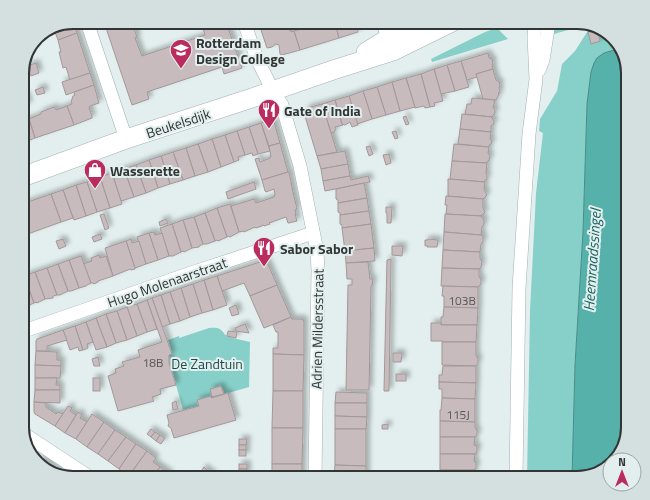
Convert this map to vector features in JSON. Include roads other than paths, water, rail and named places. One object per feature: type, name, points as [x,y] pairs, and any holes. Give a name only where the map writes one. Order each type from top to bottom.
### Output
[{"type":"main road","name":"Beukelsdijk","points":[[29,174],[126,139],[333,70],[388,37],[407,29]]},
{"type":"main road","name":"Beukelsdijk","points":[[388,37],[422,29]]},
{"type":"street","points":[[89,29],[126,139]]},
{"type":"street","name":"Adrien Mildersstraat","points":[[246,29],[257,59],[273,91],[282,105],[300,166],[317,252],[315,471]]},
{"type":"street","points":[[516,471],[519,288],[529,134],[536,79],[535,29]]},
{"type":"street","points":[[536,79],[543,60],[548,29]]},
{"type":"street","name":"Hugo Molenaarstraat","points":[[29,329],[191,273],[314,233]]},
{"type":"street","points":[[31,439],[80,471]]},
{"type":"water","name":"Heemraadssingel","points":[[614,50],[621,67],[621,433],[613,452],[602,452],[602,463],[583,471],[572,471],[575,365],[583,232],[587,104],[591,72],[597,58],[604,53]]},
{"type":"place","name":"Rotterdam Design College","points":[[181,70]]},
{"type":"place","name":"Gate of India","points":[[269,130]]},
{"type":"place","name":"Wasserette","points":[[95,190]]},
{"type":"place","name":"Sabor Sabor","points":[[264,268]]},
{"type":"park label","name":"De Zandtuin","points":[[207,363]]}]
